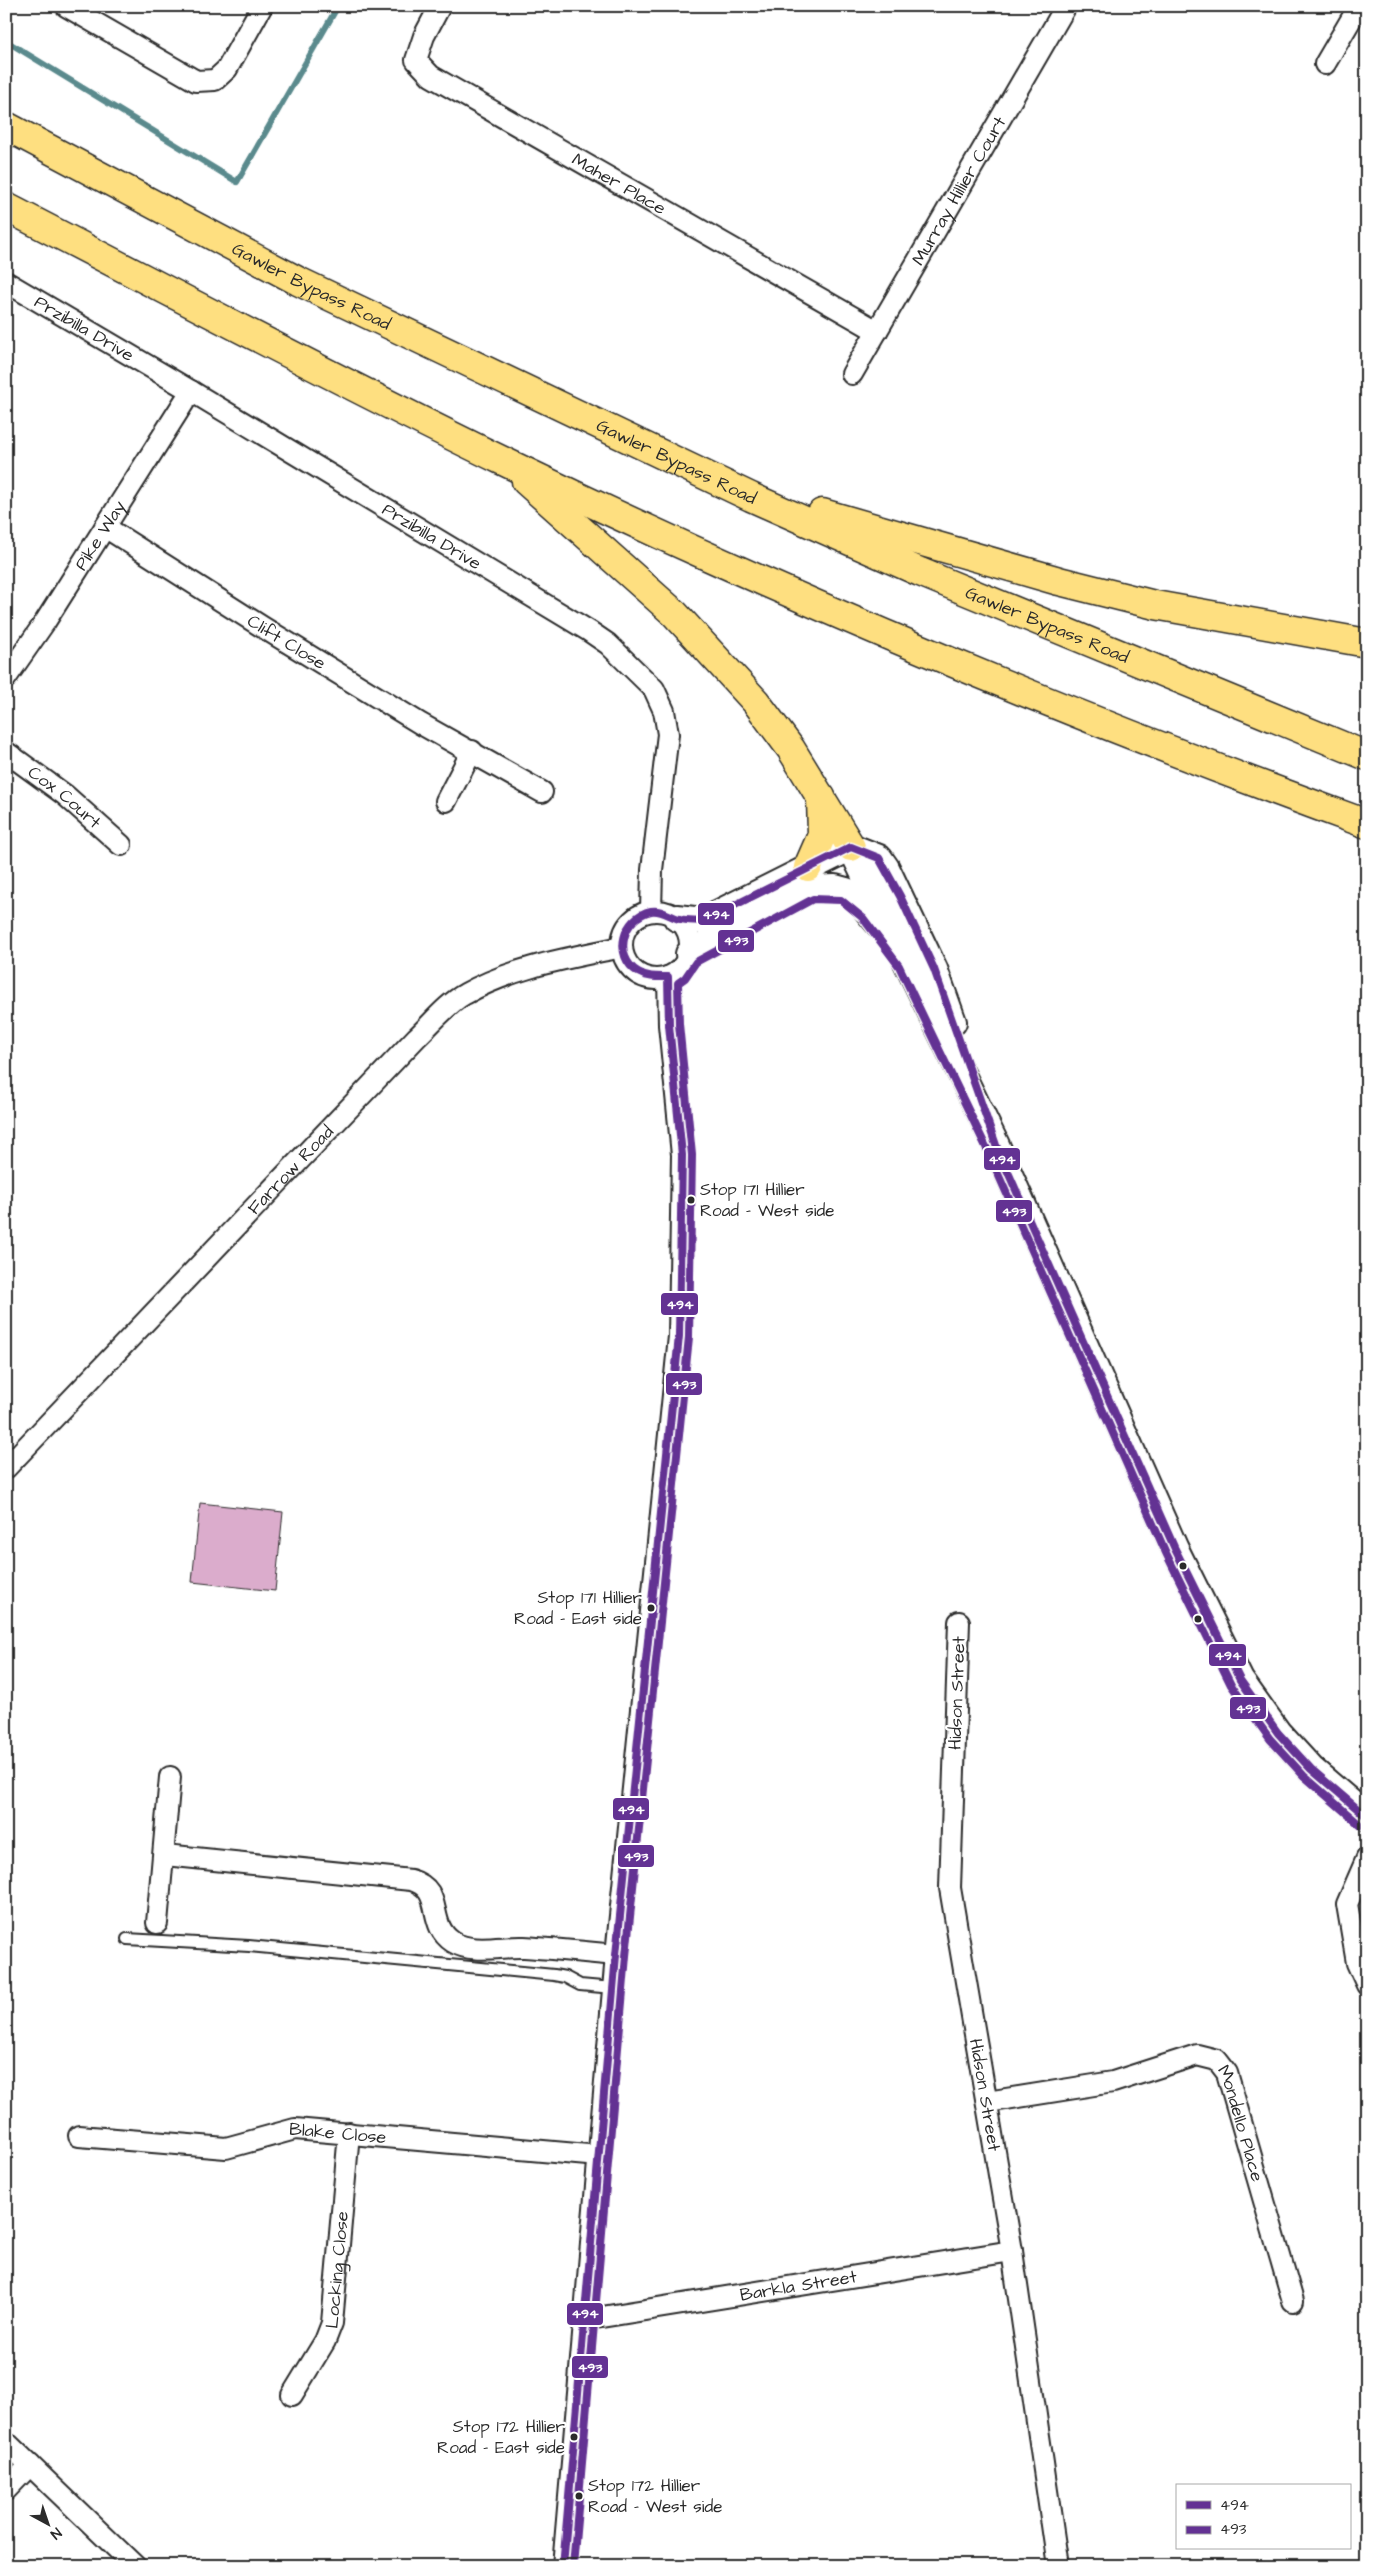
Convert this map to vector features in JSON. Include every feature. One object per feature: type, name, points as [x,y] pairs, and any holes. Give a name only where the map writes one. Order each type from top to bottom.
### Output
[{"type":"highway","name":"Gawler Bypass Road","points":[[6,126],[298,281],[732,488],[920,572],[1367,756]]},
{"type":"highway","points":[[6,207],[259,340],[505,462],[893,638],[1201,763],[1367,824]]},
{"type":"highway","points":[[505,462],[675,614],[756,702],[791,749],[851,847]]},
{"type":"highway","points":[[732,488],[1059,581],[1155,605],[1367,643]]},
{"type":"highway","points":[[808,867],[822,834],[822,797]]},
{"type":"street","points":[[66,6],[196,81],[215,80],[227,69],[262,6]]},
{"type":"street","name":"Maher Place","points":[[440,6],[424,36],[416,60],[431,76],[878,331]]},
{"type":"street","name":"Murray Hillier Court","points":[[852,374],[1066,6]]},
{"type":"street","points":[[1325,64],[1358,6]]},
{"type":"street","name":"Przibilla Drive","points":[[6,282],[191,390],[608,644],[654,688],[664,711],[668,734],[652,870],[651,911]]},
{"type":"street","name":"Pike Way","points":[[6,678],[45,622],[191,390]]},
{"type":"street","name":"Clift Close","points":[[105,527],[363,689],[542,792]]},
{"type":"street","points":[[446,800],[472,751]]},
{"type":"street","name":"Cox Court","points":[[6,752],[66,795],[122,845]]},
{"type":"street","points":[[851,847],[996,1145],[1175,1549],[1240,1680],[1278,1733],[1311,1769],[1367,1817]]},
{"type":"street","points":[[908,961],[859,900],[846,891],[823,887],[810,889],[688,954],[677,972],[668,977],[657,979],[637,973],[627,962],[622,947],[623,937],[633,920],[651,911],[670,914],[677,918],[702,921],[851,847],[879,858],[900,896],[934,969],[996,1145]]},
{"type":"street","points":[[677,918],[688,935],[688,954]]},
{"type":"street","name":"Farrow Road","points":[[6,1468],[417,1037],[463,994],[500,978],[559,960],[622,947]]},
{"type":"street","points":[[563,2566],[616,1954],[679,1336],[682,1155],[669,1025],[668,977]]},
{"type":"street","name":"Hidson Street","points":[[959,1622],[950,1888],[1012,2251],[1058,2566]]},
{"type":"street","points":[[157,1923],[170,1777]]},
{"type":"street","points":[[164,1854],[411,1880],[430,1891],[440,1928],[452,1941],[462,1946],[522,1947],[616,1954]]},
{"type":"street","points":[[1367,1858],[1347,1904],[1357,1963],[1367,1985]]},
{"type":"street","name":"Mondello Place","points":[[988,2102],[1113,2082],[1197,2055],[1216,2060],[1227,2073],[1293,2301]]},
{"type":"street","name":"Blake Close","points":[[79,2136],[226,2148],[295,2129],[599,2156]]},
{"type":"street","name":"Locking Close","points":[[292,2395],[324,2341],[332,2323],[350,2134]]},
{"type":"street","name":"Barkla Street","points":[[583,2320],[1012,2251]]},
{"type":"street","points":[[6,2442],[135,2566]]},
{"type":"street","points":[[6,2490],[30,2465]]},
{"type":"lane","points":[[127,1939],[249,1946],[554,1975],[565,1977],[580,1985],[613,1988]]},
{"type":"building","points":[[200,1503],[283,1512],[275,1591],[192,1582]]},
{"type":"waterway","points":[[6,41],[237,182],[338,6]]},
{"type":"transit line","name":"494","points":[[563,2566],[616,1955],[679,1336],[682,1155],[669,1025],[668,977],[653,977],[638,972],[625,957],[624,938],[628,929],[641,915],[655,911],[683,920],[703,921],[851,847],[879,858],[900,896],[934,969],[996,1145],[1175,1549],[1240,1680],[1278,1733],[1311,1769],[1367,1817]]},
{"type":"transit line","name":"493","points":[[573,2566],[626,1956],[689,1337],[692,1155],[679,1024],[678,983],[685,978],[696,962],[813,899],[841,900],[863,918],[899,966],[987,1149],[1166,1553],[1231,1685],[1270,1739],[1304,1776],[1360,1825]]},
{"type":"place","name":"Stop 171 Hillier Road - West side","points":[[691,1200]]},
{"type":"place","name":"Stop 171 Hillier Road - East side","points":[[651,1608]]},
{"type":"place","name":"Stop 172 Hillier Road - East side","points":[[574,2437]]},
{"type":"place","name":"Stop 172 Hillier Road - West side","points":[[579,2496]]}]
